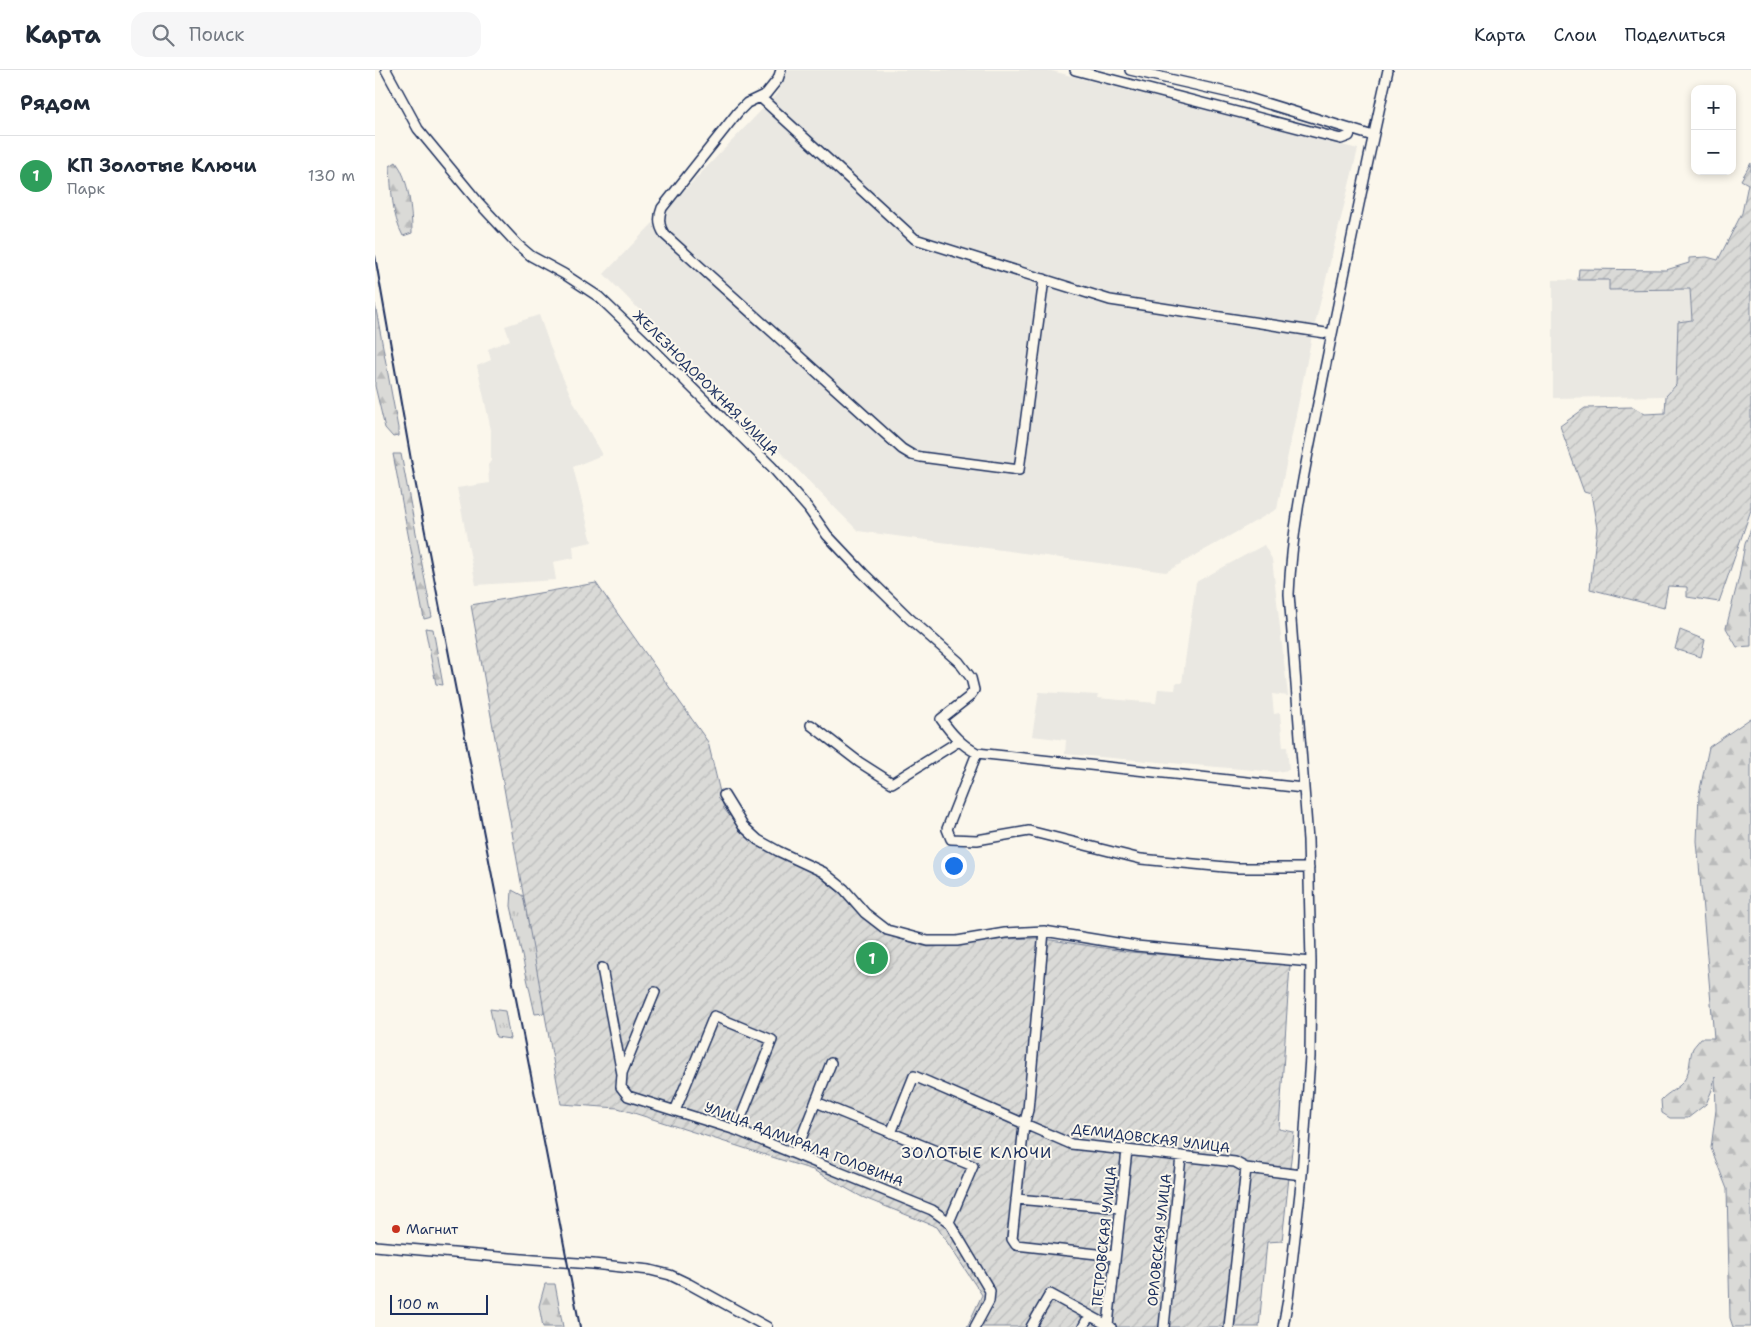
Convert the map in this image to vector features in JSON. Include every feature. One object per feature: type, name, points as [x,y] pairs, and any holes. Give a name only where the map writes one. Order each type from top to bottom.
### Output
[{"type":"street","name":"ЖЕЛЕЗНОДОРОЖНАЯ УЛИЦА","points":[[386,70],[418,129],[479,203],[519,245],[531,256],[565,274],[606,303],[772,468],[808,508],[827,534],[863,573],[909,618],[959,662],[971,678],[974,690],[941,719],[959,741]]},
{"type":"street","points":[[781,70],[772,88],[766,94],[747,103],[737,112],[662,208],[659,224],[665,235],[902,449],[912,455],[921,457],[1019,470],[1044,279]]},
{"type":"street","points":[[1075,70],[1341,139],[1349,136],[1352,129]]},
{"type":"street","points":[[1130,70],[1239,95],[1373,136]]},
{"type":"street","points":[[1283,1327],[1302,1175],[1309,1057],[1311,962],[1309,868],[1289,594],[1290,557],[1295,516],[1388,70]]},
{"type":"street","points":[[760,97],[915,239],[1110,300],[1332,334]]},
{"type":"street","points":[[811,725],[859,762],[892,783],[959,741],[977,752],[1303,788]]},
{"type":"street","points":[[977,752],[947,829],[951,839],[977,840],[1029,831],[1141,859],[1236,868],[1309,868]]},
{"type":"street","points":[[723,795],[743,826],[758,840],[823,872],[844,890],[865,913],[887,930],[927,941],[957,941],[1044,931],[1136,946],[1311,962]]},
{"type":"street","points":[[1044,931],[1028,1110],[1024,1125],[1012,1238],[1016,1245],[1115,1256]]},
{"type":"street","name":"УЛИЦА АДМИРАЛА ГОЛОВИНА","points":[[602,968],[622,1074],[621,1087],[628,1096],[736,1130],[932,1210],[949,1222],[990,1291],[989,1301],[975,1327]]},
{"type":"street","points":[[622,1074],[655,992]]},
{"type":"street","points":[[675,1111],[714,1016],[772,1040],[736,1130]]},
{"type":"street","points":[[795,1154],[831,1063]]},
{"type":"street","name":"ДЕМИДОВСКАЯ УЛИЦА","points":[[891,1133],[914,1076],[1071,1144],[1235,1162],[1246,1168],[1302,1175]]},
{"type":"street","points":[[816,1102],[973,1166],[949,1222]]},
{"type":"street","name":"ПЕТРОВСКАЯ УЛИЦА","points":[[1109,1326],[1127,1150]]},
{"type":"street","name":"ОРЛОВСКАЯ УЛИЦА","points":[[1164,1327],[1181,1156]]},
{"type":"street","points":[[1229,1327],[1246,1168]]},
{"type":"street","points":[[1016,1199],[1121,1208]]},
{"type":"street","points":[[375,1246],[650,1270],[670,1275],[689,1284],[767,1327]]},
{"type":"street","points":[[1031,1327],[1050,1294],[1109,1326]]},
{"type":"street","points":[[1083,1327],[1089,1316]]},
{"type":"shaded area","points":[[787,70],[1048,70],[1358,149],[1312,336],[1277,509],[1166,572],[858,531],[604,274],[776,95]]},
{"type":"shaded area","points":[[1553,280],[1610,280],[1609,290],[1690,289],[1692,320],[1678,322],[1676,385],[1666,396],[1553,398]]},
{"type":"shaded area","points":[[539,315],[555,360],[575,405],[602,455],[573,467],[592,542],[573,546],[574,558],[553,562],[556,580],[476,585],[457,488],[489,483],[488,465],[491,461],[491,430],[477,366],[491,360],[488,349],[510,340],[505,326]]},
{"type":"shaded area","points":[[1264,545],[1272,559],[1288,696],[1272,694],[1274,714],[1280,713],[1283,747],[1287,747],[1289,770],[1276,772],[1065,754],[1066,740],[1032,736],[1039,692],[1098,695],[1097,698],[1156,703],[1158,689],[1175,690],[1176,683],[1182,683],[1196,582]]},
{"type":"green space","points":[[396,162],[407,186],[411,215],[412,233],[403,236],[396,220],[392,193],[390,166]]},
{"type":"green space","points":[[1751,163],[1751,510],[1719,602],[1687,597],[1687,587],[1668,586],[1664,608],[1590,589],[1597,528],[1591,494],[1584,492],[1560,426],[1585,408],[1633,407],[1645,414],[1665,413],[1666,396],[1676,385],[1678,322],[1692,320],[1690,289],[1609,290],[1609,280],[1578,280],[1579,269],[1666,270],[1689,263],[1689,258],[1707,257],[1718,260],[1742,213],[1748,184],[1741,180]]},
{"type":"green space","points":[[375,304],[398,428],[398,436],[393,437],[385,428],[375,386]]},
{"type":"green space","points":[[393,454],[401,454],[432,617],[424,619]]},
{"type":"green space","points":[[1751,529],[1751,646],[1737,647],[1726,628],[1745,544]]},
{"type":"green space","points":[[596,583],[708,742],[724,809],[740,828],[816,874],[840,893],[861,915],[890,936],[928,947],[1004,939],[1038,938],[1130,952],[1290,965],[1279,1129],[1294,1132],[1282,1241],[1267,1242],[1259,1327],[967,1327],[982,1295],[937,1227],[862,1197],[813,1170],[618,1108],[561,1104],[471,605]]},
{"type":"green space","points":[[425,628],[433,629],[443,685],[436,684]]},
{"type":"green space","points":[[1680,630],[1705,640],[1701,657],[1675,649]]},
{"type":"green space","points":[[1751,718],[1751,1327],[1733,1327],[1730,1318],[1727,1189],[1711,1148],[1716,1110],[1715,1077],[1706,1104],[1688,1118],[1670,1118],[1662,1113],[1661,1100],[1685,1079],[1693,1048],[1701,1038],[1714,1038],[1697,841],[1699,794],[1709,747]]},
{"type":"green space","points":[[512,890],[523,896],[543,990],[544,1013],[535,1014],[511,906]]},
{"type":"green space","points":[[490,1009],[505,1011],[510,1039],[496,1037]]},
{"type":"green space","points":[[545,1284],[555,1284],[563,1327],[543,1327],[539,1306]]},
{"type":"railway","points":[[375,256],[411,460],[580,1327]]},
{"type":"place","name":"КП Золотые Ключи","points":[[872,958]]},
{"type":"place","name":"Магнит","points":[[396,1229]]},
{"type":"district","name":"ЗОЛОТЫЕ КЛЮЧИ","points":[[977,1152]]}]
